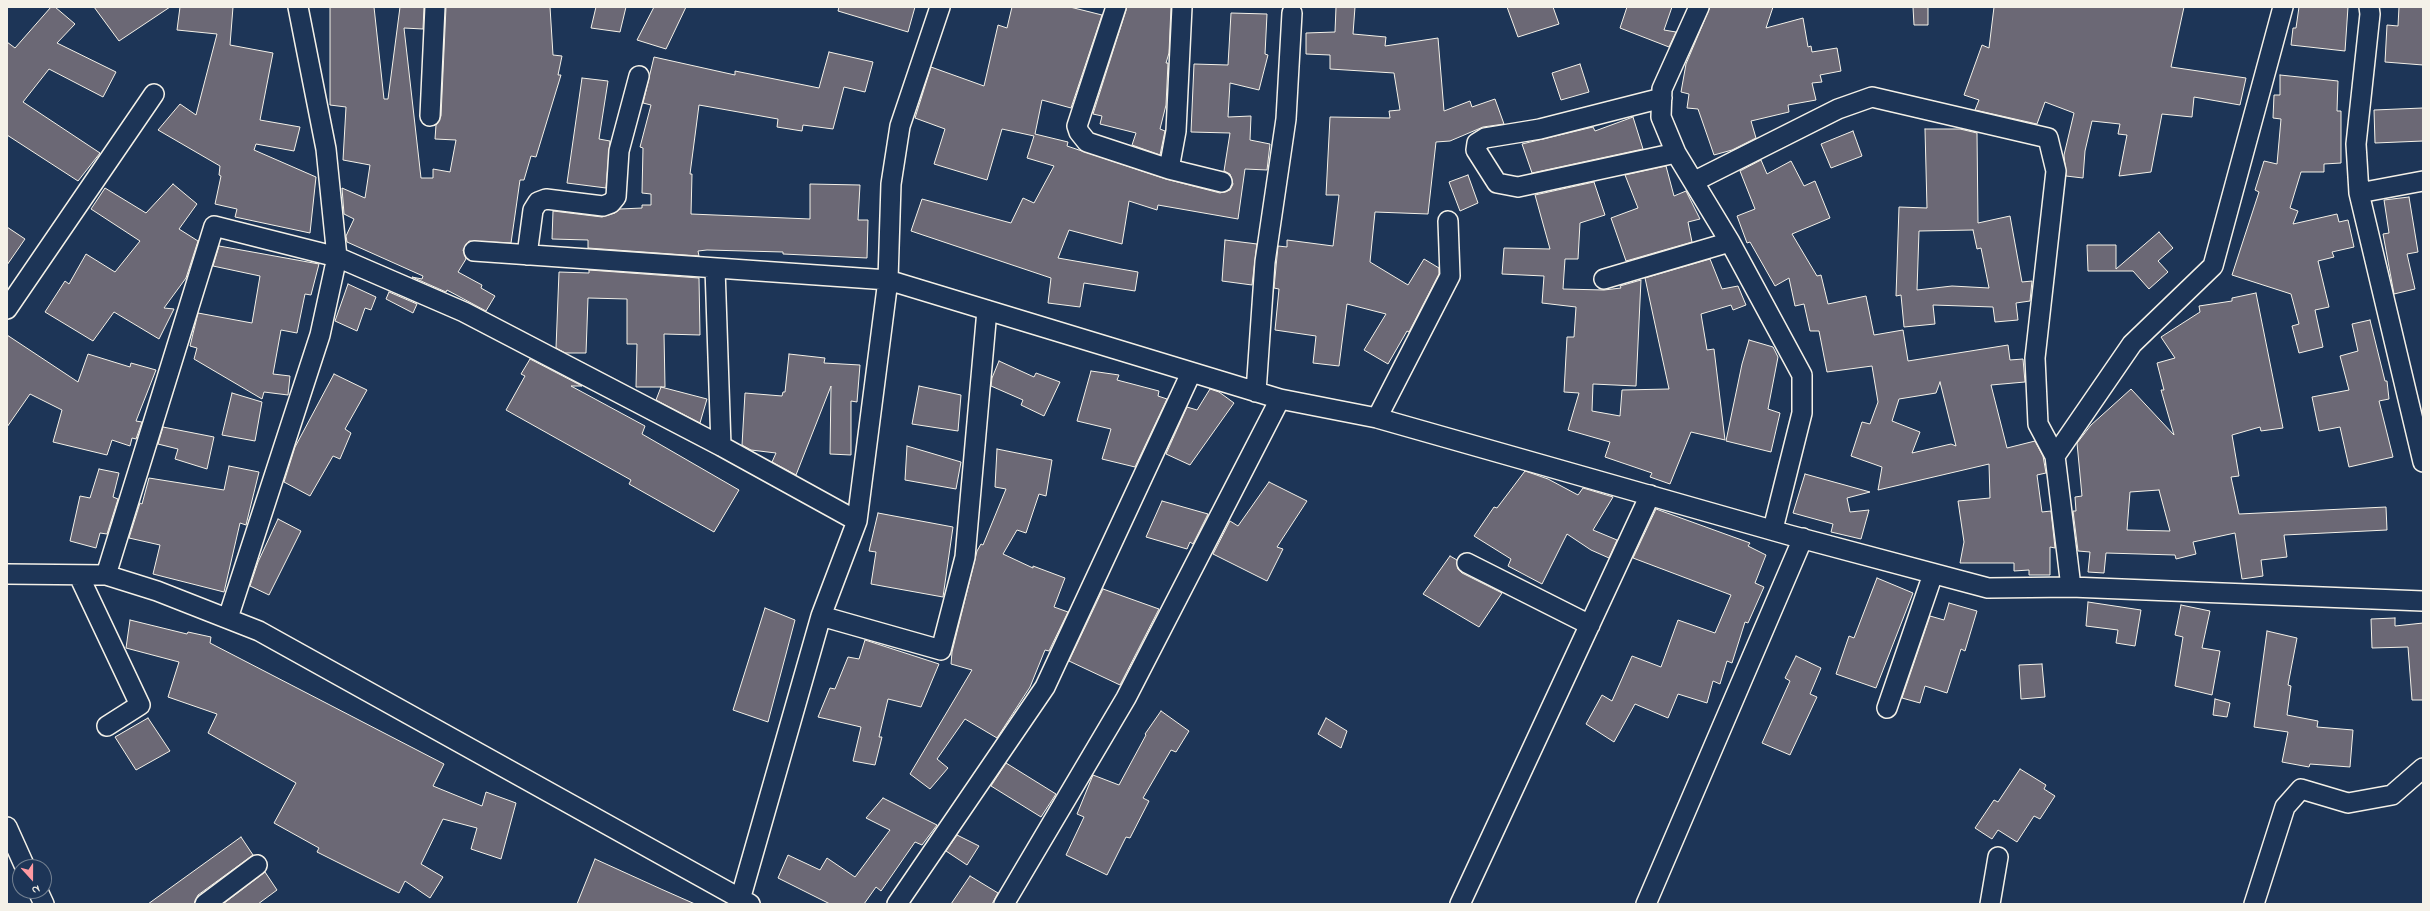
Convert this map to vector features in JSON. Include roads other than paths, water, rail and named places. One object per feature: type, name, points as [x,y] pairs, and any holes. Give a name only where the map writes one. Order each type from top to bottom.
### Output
[{"type":"street","points":[[228,618],[320,335],[337,257],[326,149],[298,7]]},
{"type":"street","points":[[430,116],[435,7]]},
{"type":"street","points":[[7,574],[35,573],[79,576],[106,575],[157,591],[259,631],[637,840],[745,902],[821,616],[856,521],[888,280],[891,184],[900,126],[940,7]]},
{"type":"street","points":[[1116,7],[1077,126],[1078,132],[1087,142],[1169,169],[1222,182]]},
{"type":"street","points":[[1169,169],[1176,131],[1182,7]]},
{"type":"street","points":[[1699,7],[1662,89],[1661,117],[1676,153],[1730,242],[1802,375],[1802,413],[1773,529]]},
{"type":"street","points":[[2055,456],[2132,344],[2212,266],[2283,7]]},
{"type":"street","points":[[2369,7],[2370,14],[2356,144],[2359,193],[2423,462]]},
{"type":"street","points":[[1256,392],[1265,262],[1286,119],[1292,13]]},
{"type":"street","points":[[527,255],[533,210],[538,202],[546,199],[603,206],[611,203],[616,197],[619,151],[639,76]]},
{"type":"street","points":[[7,309],[154,94]]},
{"type":"street","points":[[1694,181],[1838,109],[1872,97],[2048,138],[2056,171],[2035,358],[2038,424],[2055,456],[2071,587]]},
{"type":"street","points":[[1662,98],[1540,129],[1485,138],[1478,143],[1476,150],[1497,183],[1518,187],[1676,153]]},
{"type":"street","points":[[2359,193],[2423,181]]},
{"type":"street","points":[[1377,418],[1450,276],[1448,221]]},
{"type":"street","points":[[106,575],[214,226],[337,257],[464,312],[721,446],[856,521]]},
{"type":"street","points":[[1604,279],[1730,242]]},
{"type":"street","points":[[474,251],[888,280],[1280,399],[1377,418],[1803,538],[1988,588],[2071,587],[2423,601]]},
{"type":"street","points":[[715,268],[721,446]]},
{"type":"street","points":[[821,616],[941,650],[965,556],[987,310]]},
{"type":"street","points":[[897,904],[1045,686],[1191,373]]},
{"type":"street","points":[[1004,904],[1126,698],[1280,399]]},
{"type":"street","points":[[1460,904],[1650,495]]},
{"type":"street","points":[[1646,904],[1803,538]]},
{"type":"street","points":[[1467,563],[1590,625]]},
{"type":"street","points":[[1887,708],[1933,574]]},
{"type":"street","points":[[79,576],[140,705],[107,726]]},
{"type":"street","points":[[2254,904],[2285,807],[2301,789],[2348,802],[2392,795],[2423,768]]},
{"type":"street","points":[[7,827],[21,859]]},
{"type":"street","points":[[1990,904],[1998,857]]},
{"type":"street","points":[[205,904],[257,865]]}]
